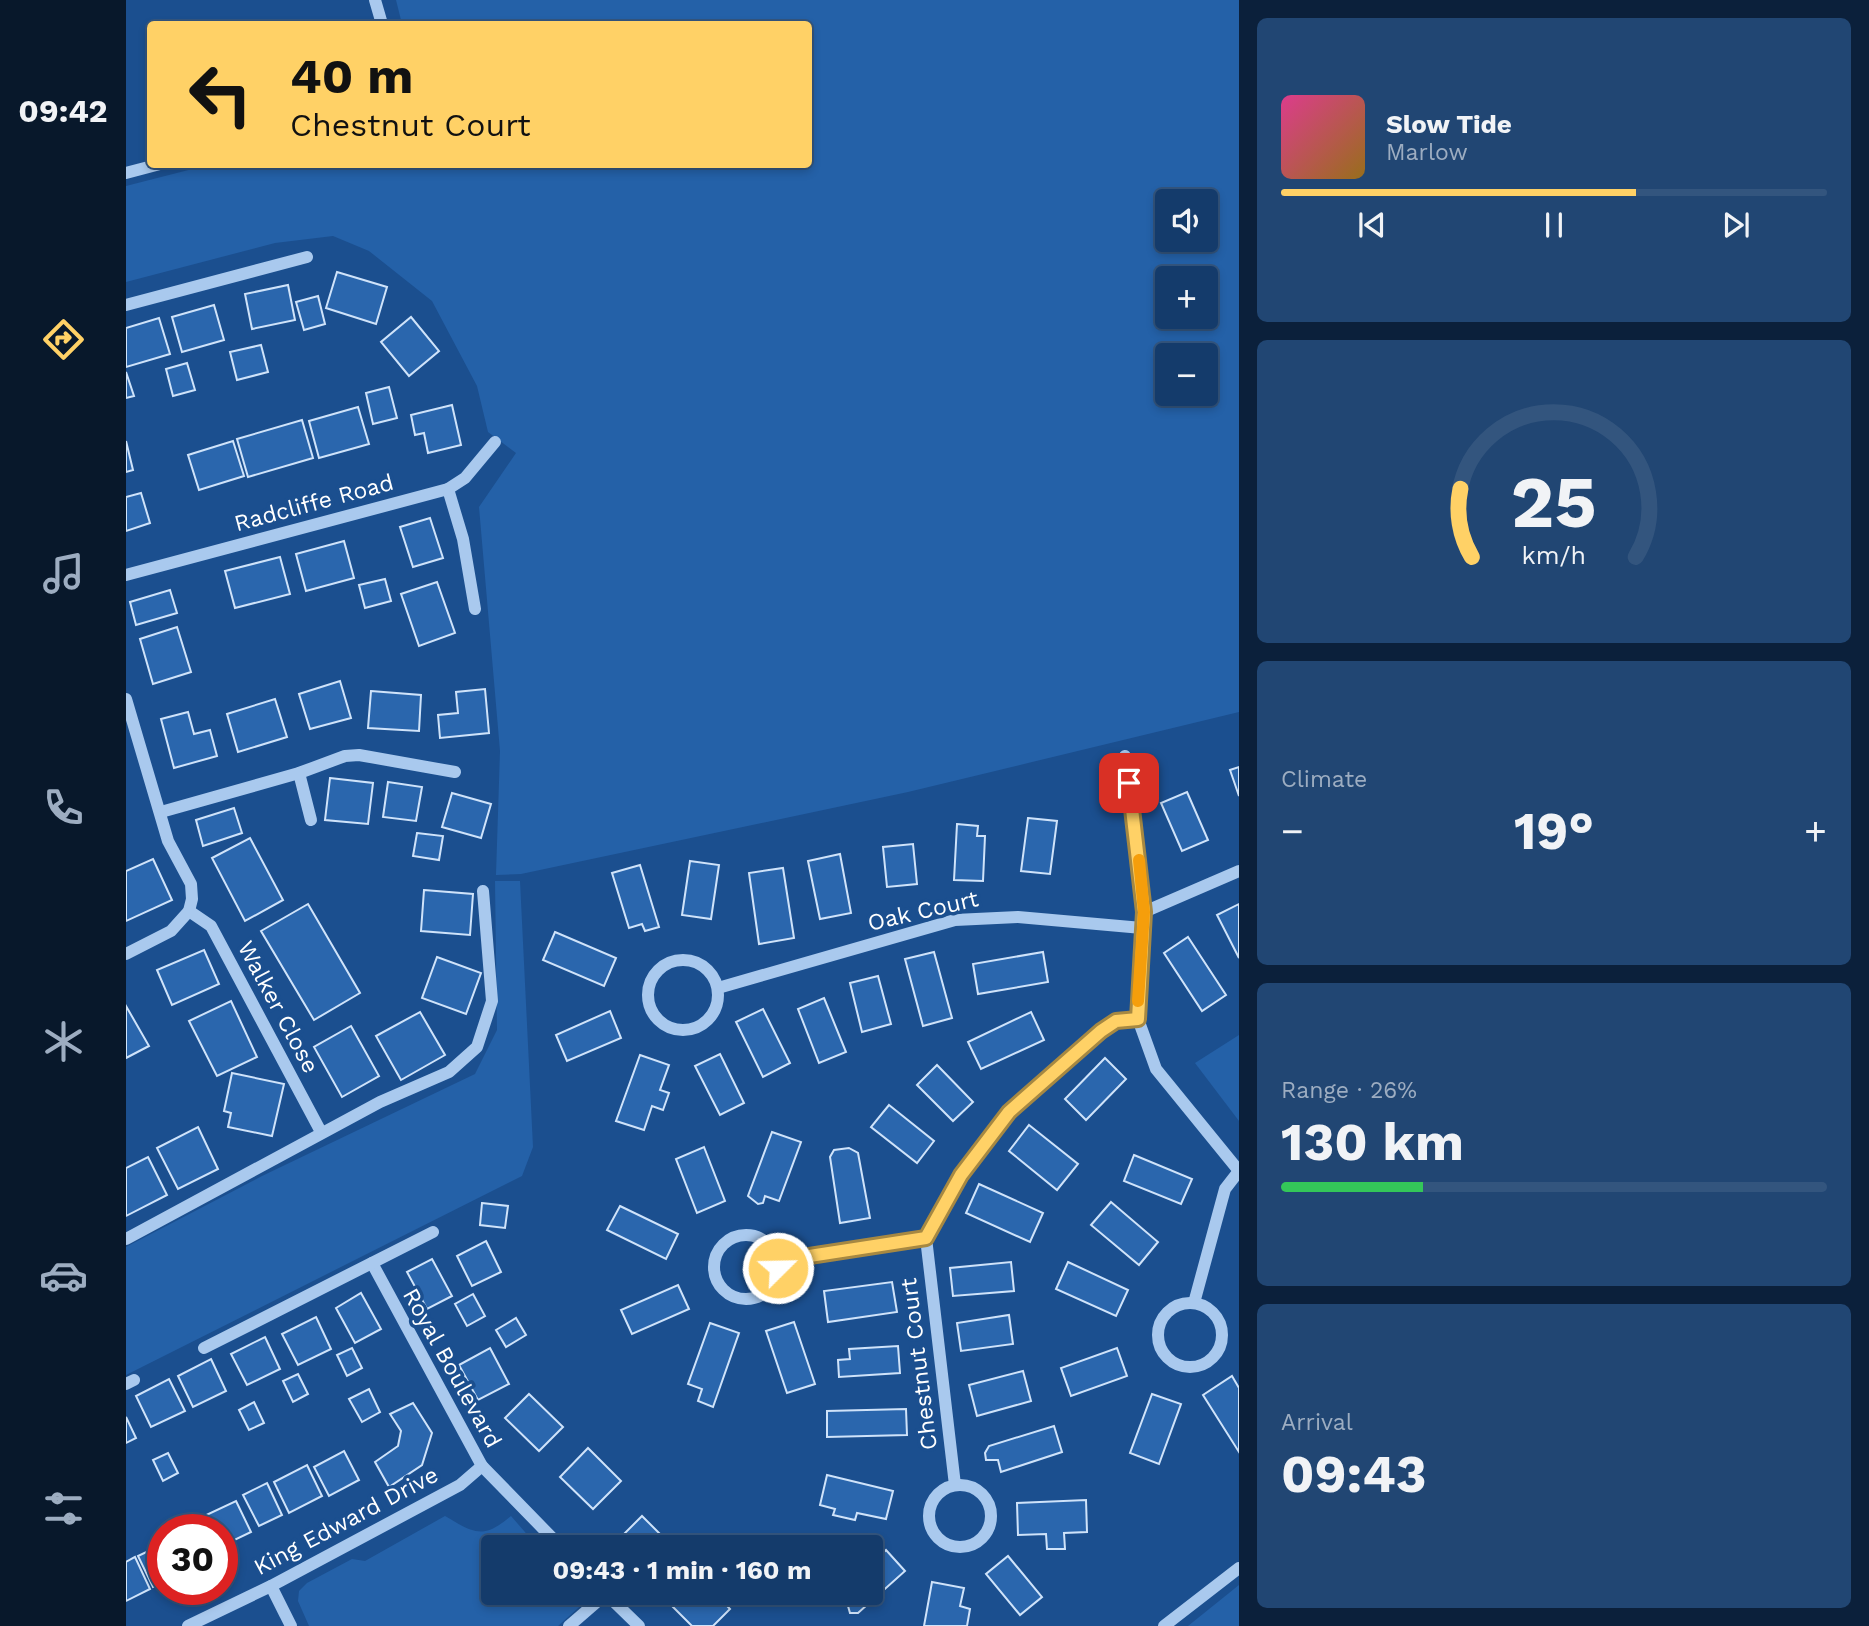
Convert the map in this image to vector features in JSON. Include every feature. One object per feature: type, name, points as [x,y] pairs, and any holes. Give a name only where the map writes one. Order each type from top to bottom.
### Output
[{"type":"street","points":[[375,0],[381,21]]},
{"type":"street","points":[[126,173],[147,167]]},
{"type":"street","points":[[126,304],[307,257]]},
{"type":"street","name":"Radcliffe Road","points":[[126,575],[448,489],[465,478],[495,442]]},
{"type":"street","points":[[448,489],[463,539],[475,609]]},
{"type":"street","points":[[126,699],[168,841],[191,884],[189,911],[171,931],[126,954]]},
{"type":"street","points":[[161,812],[299,773],[345,756],[359,755],[455,772]]},
{"type":"street","points":[[1125,756],[1144,912],[1138,1019],[1156,1069],[1239,1171],[1225,1189],[1194,1303]]},
{"type":"street","points":[[299,773],[311,820]]},
{"type":"street","points":[[1144,912],[1239,871]]},
{"type":"street","points":[[126,1239],[380,1101],[450,1072],[477,1047],[492,1001],[483,891]]},
{"type":"street","name":"Walker Close","points":[[189,911],[211,926],[321,1132]]},
{"type":"street","name":"Oak Court","points":[[718,988],[933,926],[977,917],[1018,917],[1142,929]]},
{"type":"street","points":[[688,960],[702,965],[712,975],[718,988],[718,1003],[712,1017],[694,1029],[672,1029],[659,1021],[651,1009],[648,995],[651,981],[660,969],[673,961],[688,960]]},
{"type":"street","points":[[777,1261],[926,1238],[961,1175],[1009,1112],[1101,1031],[1116,1021],[1138,1019]]},
{"type":"street","points":[[204,1348],[433,1232]]},
{"type":"street","points":[[744,1235],[764,1240],[772,1248],[777,1261],[776,1278],[771,1287],[754,1299],[733,1296],[724,1291],[715,1272],[715,1262],[725,1243],[744,1235]]},
{"type":"street","name":"Chestnut Court","points":[[926,1238],[955,1485]]},
{"type":"street","name":"Royal Boulevard","points":[[372,1263],[482,1466],[549,1535]]},
{"type":"street","points":[[1194,1303],[1204,1306],[1219,1320],[1222,1339],[1219,1349],[1205,1363],[1185,1367],[1165,1356],[1158,1335],[1159,1324],[1173,1307],[1194,1303]]},
{"type":"street","name":"King Edward Drive","points":[[188,1626],[271,1586],[460,1485],[482,1466]]},
{"type":"street","points":[[955,1485],[965,1485],[984,1495],[992,1515],[986,1535],[968,1547],[947,1545],[939,1540],[929,1523],[931,1503],[937,1494],[955,1485]]},
{"type":"street","points":[[1164,1626],[1239,1568]]},
{"type":"street","points":[[271,1586],[291,1626]]},
{"type":"street","points":[[569,1626],[592,1605]]},
{"type":"street","points":[[617,1605],[639,1626]]},
{"type":"shaded area","points":[[396,0],[1239,0],[1239,712],[908,792],[521,874],[496,875],[500,751],[479,507],[516,453],[488,432],[477,386],[432,301],[369,251],[333,236],[275,243],[126,282],[126,186],[196,168],[812,168],[812,21],[401,21]]},
{"type":"shaded area","points":[[495,881],[520,881],[533,1147],[522,1176],[126,1375],[126,1247],[262,1176],[475,1074],[497,1030]]},
{"type":"shaded area","points":[[1239,1035],[1239,1121],[1195,1063]]},
{"type":"shaded area","points":[[445,1516],[471,1530],[485,1531],[493,1529],[511,1516],[528,1535],[481,1535],[481,1605],[582,1605],[558,1626],[309,1626],[298,1601],[299,1591],[307,1583],[352,1559],[365,1561]]},
{"type":"shaded area","points":[[1239,1585],[1239,1626],[1188,1626]]},
{"type":"building","points":[[337,272],[387,287],[376,324],[326,308]]},
{"type":"building","points":[[288,285],[295,320],[252,329],[245,294]]},
{"type":"building","points":[[318,296],[325,324],[304,330],[296,302]]},
{"type":"building","points":[[214,305],[224,340],[182,352],[172,317]]},
{"type":"building","points":[[411,317],[439,351],[409,376],[381,342]]},
{"type":"building","points":[[159,318],[170,354],[126,367],[126,328]]},
{"type":"building","points":[[261,345],[268,372],[237,380],[230,352]]},
{"type":"building","points":[[187,363],[195,390],[173,396],[166,369]]},
{"type":"building","points":[[126,372],[134,396],[126,398]]},
{"type":"building","points":[[389,387],[397,418],[373,424],[366,393]]},
{"type":"building","points":[[452,405],[461,445],[428,453],[424,433],[415,435],[411,415]]},
{"type":"building","points":[[358,407],[369,444],[319,458],[309,421]]},
{"type":"building","points":[[302,420],[313,458],[248,477],[237,439]]},
{"type":"building","points":[[126,441],[133,470],[126,472]]},
{"type":"building","points":[[233,441],[244,476],[199,490],[188,455]]},
{"type":"building","points":[[141,493],[150,523],[126,531],[126,497]]},
{"type":"building","points":[[430,518],[443,558],[413,567],[400,527]]},
{"type":"building","points":[[344,541],[354,578],[306,591],[296,554]]},
{"type":"building","points":[[280,557],[290,594],[235,608],[225,571]]},
{"type":"building","points":[[385,579],[391,601],[365,608],[359,585]]},
{"type":"building","points":[[437,582],[455,633],[419,646],[401,594]]},
{"type":"building","points":[[170,590],[177,613],[136,625],[130,602]]},
{"type":"building","points":[[177,627],[191,672],[153,684],[140,639]]},
{"type":"building","points":[[340,681],[351,718],[310,729],[299,694]]},
{"type":"building","points":[[485,689],[489,733],[440,738],[438,715],[458,713],[456,692]]},
{"type":"building","points":[[371,691],[421,695],[419,731],[368,728]]},
{"type":"building","points":[[275,699],[287,737],[238,752],[227,714]]},
{"type":"building","points":[[188,712],[194,734],[210,730],[217,756],[174,768],[161,719]]},
{"type":"building","points":[[1239,767],[1239,796],[1230,770]]},
{"type":"building","points":[[330,778],[373,783],[368,824],[325,820]]},
{"type":"building","points":[[388,782],[422,787],[416,821],[383,817]]},
{"type":"building","points":[[1187,792],[1208,840],[1182,851],[1161,803]]},
{"type":"building","points":[[452,793],[491,804],[481,838],[442,827]]},
{"type":"building","points":[[234,808],[242,833],[203,846],[196,820]]},
{"type":"building","points":[[1028,818],[1057,821],[1050,874],[1021,871]]},
{"type":"building","points":[[957,824],[978,826],[977,836],[985,836],[983,881],[954,880]]},
{"type":"building","points":[[417,833],[443,836],[439,860],[413,856]]},
{"type":"building","points":[[250,838],[283,900],[245,921],[212,858]]},
{"type":"building","points":[[913,844],[917,884],[887,887],[883,847]]},
{"type":"building","points":[[840,854],[851,913],[820,919],[808,861]]},
{"type":"building","points":[[153,859],[172,900],[126,921],[126,871]]},
{"type":"building","points":[[690,861],[719,865],[711,919],[682,915]]},
{"type":"building","points":[[640,865],[659,927],[645,931],[642,924],[629,928],[612,873]]},
{"type":"building","points":[[783,868],[794,938],[759,944],[749,873]]},
{"type":"building","points":[[424,890],[473,894],[470,935],[421,931]]},
{"type":"building","points":[[308,904],[360,993],[314,1020],[261,931]]},
{"type":"building","points":[[1239,904],[1239,958],[1217,915]]},
{"type":"building","points":[[555,932],[616,958],[604,986],[543,960]]},
{"type":"building","points":[[1188,937],[1226,995],[1202,1011],[1164,953]]},
{"type":"building","points":[[204,950],[219,984],[172,1005],[157,970]]},
{"type":"building","points":[[934,952],[952,1018],[923,1026],[905,959]]},
{"type":"building","points":[[1043,952],[1048,982],[978,994],[973,964]]},
{"type":"building","points":[[437,957],[481,973],[466,1014],[422,998]]},
{"type":"building","points":[[878,976],[891,1024],[862,1032],[850,983]]},
{"type":"building","points":[[824,998],[846,1052],[819,1063],[798,1009]]},
{"type":"building","points":[[231,1001],[257,1057],[217,1076],[189,1021]]},
{"type":"building","points":[[126,1006],[149,1046],[126,1058]]},
{"type":"building","points":[[763,1009],[790,1063],[763,1077],[736,1022]]},
{"type":"building","points":[[610,1011],[621,1038],[567,1061],[556,1035]]},
{"type":"building","points":[[420,1012],[445,1055],[401,1080],[376,1036]]},
{"type":"building","points":[[1031,1012],[1044,1040],[981,1069],[968,1042]]},
{"type":"building","points":[[351,1026],[379,1076],[342,1097],[314,1047]]},
{"type":"building","points":[[720,1054],[744,1103],[720,1115],[695,1066]]},
{"type":"building","points":[[640,1055],[669,1065],[660,1090],[669,1093],[663,1110],[652,1106],[644,1130],[616,1121]]},
{"type":"building","points":[[1105,1058],[1126,1079],[1086,1120],[1065,1099]]},
{"type":"building","points":[[937,1065],[973,1102],[953,1121],[917,1085]]},
{"type":"building","points":[[232,1073],[284,1084],[272,1136],[228,1127],[231,1113],[224,1111]]},
{"type":"building","points":[[889,1105],[934,1141],[917,1163],[871,1127]]},
{"type":"building","points":[[1029,1125],[1078,1164],[1057,1190],[1009,1151]]},
{"type":"building","points":[[198,1127],[218,1169],[178,1189],[157,1148]]},
{"type":"building","points":[[772,1132],[801,1142],[779,1201],[765,1196],[763,1203],[758,1204],[748,1196]]},
{"type":"building","points":[[704,1147],[725,1201],[697,1213],[676,1159]]},
{"type":"building","points":[[849,1148],[858,1153],[870,1218],[840,1223],[830,1157],[834,1150]]},
{"type":"building","points":[[1134,1155],[1192,1179],[1181,1204],[1124,1181]]},
{"type":"building","points":[[148,1157],[167,1195],[126,1216],[126,1168]]},
{"type":"building","points":[[979,1184],[1043,1213],[1030,1242],[966,1213]]},
{"type":"building","points":[[1111,1202],[1158,1242],[1139,1265],[1091,1225]]},
{"type":"building","points":[[482,1203],[508,1206],[505,1228],[480,1225]]},
{"type":"building","points":[[620,1206],[678,1234],[666,1259],[607,1230]]},
{"type":"building","points":[[486,1241],[501,1272],[472,1286],[457,1256]]},
{"type":"building","points":[[432,1259],[452,1296],[427,1309],[407,1272]]},
{"type":"building","points":[[1011,1262],[1014,1291],[953,1296],[950,1268]]},
{"type":"building","points":[[1068,1262],[1128,1290],[1116,1316],[1056,1289]]},
{"type":"building","points":[[892,1282],[897,1312],[828,1322],[824,1291]]},
{"type":"building","points":[[678,1285],[689,1309],[632,1334],[621,1310]]},
{"type":"building","points":[[361,1293],[381,1329],[355,1343],[336,1308]]},
{"type":"building","points":[[473,1294],[485,1316],[467,1326],[455,1304]]},
{"type":"building","points":[[1009,1315],[1013,1344],[961,1351],[957,1323]]},
{"type":"building","points":[[316,1317],[331,1349],[298,1365],[282,1334]]},
{"type":"building","points":[[516,1318],[526,1335],[506,1347],[496,1330]]},
{"type":"building","points":[[794,1322],[815,1384],[787,1393],[766,1331]]},
{"type":"building","points":[[710,1323],[739,1333],[713,1407],[698,1401],[702,1389],[688,1384]]},
{"type":"building","points":[[265,1337],[280,1369],[247,1385],[231,1354]]},
{"type":"building","points":[[898,1346],[900,1373],[839,1377],[838,1360],[850,1359],[849,1349]]},
{"type":"building","points":[[352,1348],[362,1368],[347,1376],[337,1355]]},
{"type":"building","points":[[490,1348],[509,1384],[478,1400],[459,1365]]},
{"type":"building","points":[[1117,1348],[1127,1376],[1071,1396],[1061,1368]]},
{"type":"building","points":[[211,1359],[226,1391],[193,1407],[178,1376]]},
{"type":"building","points":[[1023,1371],[1031,1401],[977,1416],[969,1385]]},
{"type":"building","points":[[298,1374],[308,1394],[293,1402],[283,1381]]},
{"type":"building","points":[[1232,1376],[1239,1388],[1239,1452],[1203,1395]]},
{"type":"building","points":[[169,1379],[185,1411],[151,1427],[136,1396]]},
{"type":"building","points":[[369,1389],[380,1412],[362,1422],[349,1399]]},
{"type":"building","points":[[529,1394],[563,1427],[539,1451],[505,1418]]},
{"type":"building","points":[[1152,1394],[1181,1404],[1159,1464],[1130,1453]]},
{"type":"building","points":[[254,1402],[264,1423],[249,1430],[239,1410]]},
{"type":"building","points":[[413,1403],[432,1433],[422,1465],[389,1487],[375,1462],[398,1446],[401,1431],[390,1414]]},
{"type":"building","points":[[906,1409],[907,1435],[827,1437],[827,1411]]},
{"type":"building","points":[[126,1417],[136,1438],[126,1443]]},
{"type":"building","points":[[1054,1426],[1062,1452],[1001,1472],[998,1460],[986,1460],[985,1453],[989,1446]]},
{"type":"building","points":[[588,1448],[621,1481],[593,1509],[560,1477]]},
{"type":"building","points":[[344,1451],[359,1480],[329,1496],[314,1467]]},
{"type":"building","points":[[168,1453],[178,1473],[163,1481],[153,1460]]},
{"type":"building","points":[[307,1465],[322,1496],[289,1513],[274,1482]]},
{"type":"building","points":[[827,1475],[893,1491],[886,1519],[857,1513],[855,1520],[833,1515],[835,1509],[820,1505]]},
{"type":"building","points":[[267,1483],[282,1515],[259,1526],[243,1495]]},
{"type":"building","points":[[1086,1500],[1087,1532],[1064,1533],[1065,1549],[1047,1549],[1046,1534],[1018,1535],[1017,1503]]},
{"type":"building","points":[[236,1501],[251,1532],[238,1538],[238,1514],[208,1514]]},
{"type":"building","points":[[642,1516],[661,1535],[623,1535]]},
{"type":"building","points":[[886,1550],[905,1571],[883,1591],[883,1553]]},
{"type":"building","points":[[147,1552],[147,1575],[138,1556]]},
{"type":"building","points":[[1008,1556],[1042,1597],[1020,1615],[986,1574]]},
{"type":"building","points":[[135,1557],[147,1583],[147,1590],[126,1601],[126,1562]]},
{"type":"building","points":[[932,1582],[964,1588],[960,1606],[970,1609],[967,1626],[924,1626]]},
{"type":"building","points":[[671,1605],[726,1605],[730,1609],[713,1626],[692,1626]]},
{"type":"building","points":[[848,1605],[867,1605],[858,1613],[850,1613]]},
{"type":"slow traffic","points":[[1138,1001],[1144,912],[1139,860]]},
{"type":"route","points":[[778,1268],[777,1261],[926,1238],[961,1175],[1009,1112],[1101,1031],[1116,1021],[1138,1019],[1144,912],[1129,783]]}]
